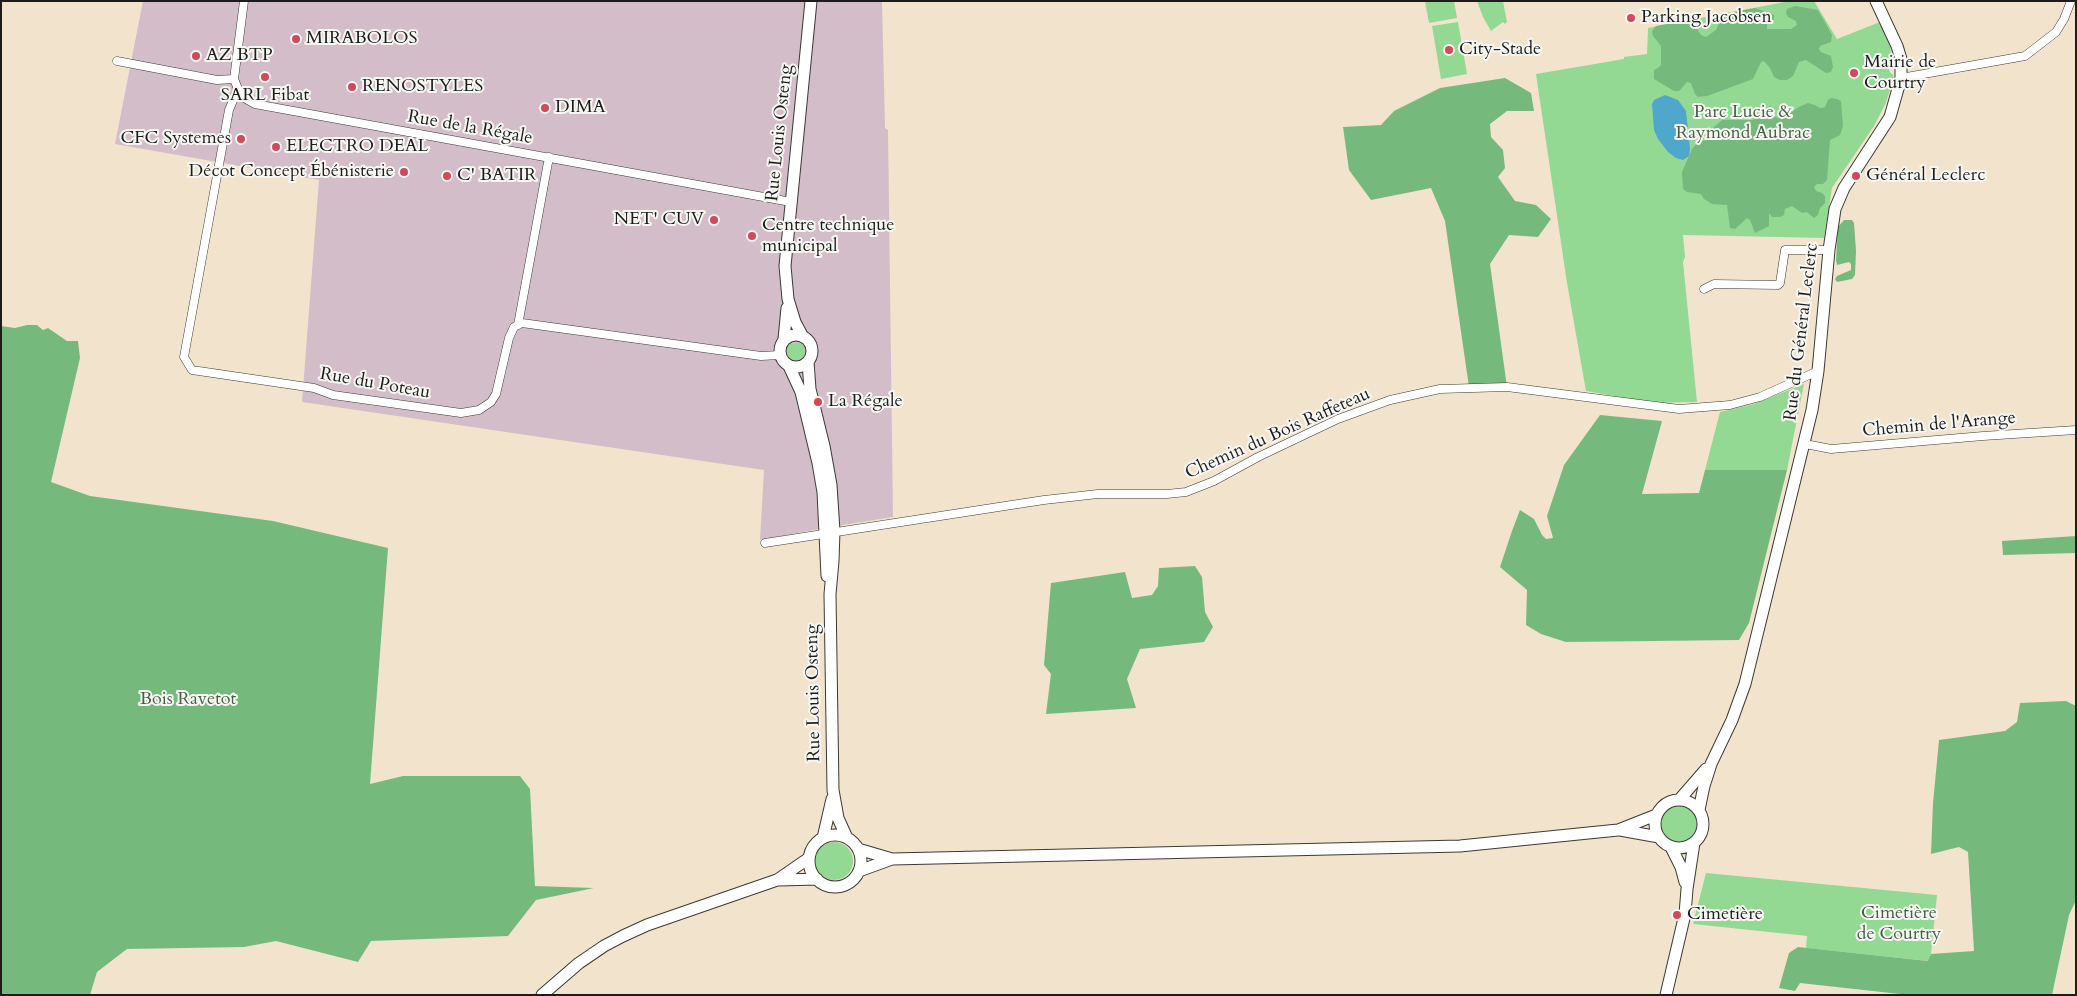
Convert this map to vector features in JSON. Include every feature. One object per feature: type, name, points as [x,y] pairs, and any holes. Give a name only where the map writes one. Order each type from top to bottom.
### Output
[{"type":"main road","name":"Rue Louis Osteng","points":[[784,340],[788,299],[785,266],[811,1]]},
{"type":"main road","name":"Rue du Général Leclerc","points":[[1699,810],[1711,764],[1732,720],[1745,684],[1805,444],[1818,371],[1829,250],[1835,210],[1840,197],[1890,117],[1902,78],[1898,46],[1876,1]]},
{"type":"main road","name":"Rue Louis Osteng","points":[[788,299],[795,322],[803,337]]},
{"type":"main road","points":[[793,335],[803,337],[810,343],[812,348],[808,362],[800,367],[789,366],[782,360],[780,355],[781,344],[793,335]]},
{"type":"main road","name":"Rue Louis Osteng","points":[[808,362],[810,389],[828,465],[833,790],[838,818],[848,838]]},
{"type":"main road","name":"Rue Louis Osteng","points":[[789,366],[801,392],[815,446],[829,533]]},
{"type":"main road","name":"Rue du Général Leclerc","points":[[1679,800],[1711,764]]},
{"type":"main road","name":"Rue Louis Osteng","points":[[824,838],[833,790]]},
{"type":"main road","points":[[1618,830],[1656,815],[1665,804],[1679,800],[1694,805],[1699,810],[1703,824],[1702,831],[1694,843],[1685,914],[1666,995]]},
{"type":"main road","points":[[1656,815],[1655,822],[1658,837]]},
{"type":"main road","points":[[858,849],[892,859],[1439,847],[1618,830],[1658,837],[1670,847],[1681,867],[1687,889]]},
{"type":"main road","points":[[542,995],[579,963],[623,936],[647,925],[777,880],[809,858],[814,846],[824,838],[836,835],[848,838],[858,849],[861,860],[859,871],[853,880],[839,887],[828,886],[817,879],[812,872],[809,858]]},
{"type":"main road","points":[[1670,847],[1687,847],[1694,843]]},
{"type":"main road","points":[[859,871],[892,859]]},
{"type":"main road","points":[[777,880],[817,879]]},
{"type":"street","name":"Rue de la Régale","points":[[244,1],[234,79],[238,89],[246,99],[255,104],[791,202]]},
{"type":"street","points":[[1902,78],[2025,56],[2056,32],[2064,20],[2071,1]]},
{"type":"street","points":[[118,61],[216,80],[234,79]]},
{"type":"street","name":"Rue du Poteau","points":[[238,89],[229,110],[184,356],[192,370],[314,388],[333,395],[470,413],[486,407],[496,394],[500,386],[511,331],[518,325]]},
{"type":"street","points":[[549,157],[518,325],[530,323],[760,356],[780,355]]},
{"type":"street","points":[[1704,289],[1714,284],[1778,285],[1780,283],[1785,250],[1829,250]]},
{"type":"street","name":"Chemin du Bois Raffeteau","points":[[765,543],[1054,498],[1098,494],[1167,494],[1186,492],[1214,481],[1258,457],[1338,419],[1390,400],[1440,389],[1507,387],[1679,409],[1738,403],[1760,397],[1818,371]]},
{"type":"street","name":"Chemin de l'Arange","points":[[1805,444],[1831,449],[2076,430]]},
{"type":"shaded area","points":[[143,1],[882,1],[885,128],[888,130],[893,517],[760,540],[764,470],[302,402],[319,180],[115,144]]},
{"type":"green space","points":[[1454,1],[1457,18],[1429,23],[1425,2]]},
{"type":"green space","points":[[1477,1],[1503,1],[1507,22],[1505,24],[1503,22],[1491,31]]},
{"type":"green space","name":"Parc Lucie & Raymond Aubrac","points":[[1790,1],[1814,1],[1837,39],[1880,22],[1890,46],[1892,61],[1889,65],[1889,71],[1893,75],[1895,83],[1892,84],[1885,105],[1874,126],[1832,188],[1824,238],[1683,235],[1685,257],[1683,262],[1697,402],[1655,403],[1586,391],[1567,283],[1536,74],[1647,54],[1648,28]]},
{"type":"green space","points":[[1795,6],[1818,10],[1832,35],[1831,42],[1820,46],[1819,49],[1821,52],[1831,56],[1833,67],[1831,72],[1826,73],[1806,60],[1799,62],[1793,76],[1787,80],[1780,80],[1774,77],[1764,61],[1761,62],[1753,79],[1707,96],[1698,97],[1691,83],[1687,82],[1679,91],[1674,91],[1654,79],[1654,70],[1661,65],[1661,46],[1653,36],[1652,31],[1656,26],[1694,19],[1697,22],[1697,29],[1701,35],[1706,37],[1716,30],[1723,14],[1755,8],[1774,15],[1774,19],[1767,24],[1767,29],[1791,29],[1797,25],[1796,21],[1788,17],[1786,13],[1787,9]]},
{"type":"green space","name":"City-Stade","points":[[1458,22],[1467,74],[1441,79],[1432,26]]},
{"type":"green space","points":[[1505,78],[1531,93],[1534,111],[1507,111],[1490,124],[1491,137],[1503,150],[1505,168],[1498,177],[1515,201],[1536,205],[1551,219],[1538,237],[1509,235],[1490,264],[1507,387],[1469,387],[1445,221],[1431,188],[1371,200],[1349,170],[1343,127],[1381,125],[1394,111],[1440,88]]},
{"type":"green space","points":[[1831,98],[1841,101],[1843,126],[1840,135],[1830,140],[1827,180],[1823,184],[1817,184],[1814,187],[1816,191],[1825,196],[1825,203],[1814,218],[1807,212],[1802,213],[1792,206],[1785,209],[1784,215],[1780,217],[1772,217],[1769,213],[1769,226],[1755,233],[1750,220],[1747,218],[1735,229],[1730,228],[1727,205],[1712,204],[1704,199],[1701,194],[1687,192],[1683,189],[1682,172],[1692,149],[1698,142],[1707,140],[1713,128],[1722,120],[1753,120],[1761,110],[1770,106],[1774,110],[1775,117],[1783,119],[1797,108],[1808,103],[1820,108],[1825,107]]},
{"type":"green space","points":[[1844,220],[1852,220],[1854,223],[1855,275],[1852,279],[1837,282],[1835,279],[1837,276],[1851,270],[1849,262],[1837,265],[1836,260],[1838,227]]},
{"type":"green space","name":"Bois Ravetot","points":[[37,325],[43,330],[48,328],[67,341],[78,341],[80,358],[51,482],[90,496],[273,521],[388,548],[370,784],[403,776],[520,776],[530,789],[535,886],[594,888],[536,900],[508,936],[371,941],[358,962],[276,941],[244,947],[127,949],[97,972],[90,995],[1,995],[1,326],[15,328]]},
{"type":"green space","points":[[791,342],[793,344],[800,342],[804,347],[805,355],[800,360],[792,360],[787,356],[786,348]]},
{"type":"green space","points":[[1804,384],[1787,470],[1705,470],[1720,412],[1754,404]]},
{"type":"green space","points":[[1600,415],[1662,421],[1642,494],[1699,493],[1705,470],[1787,470],[1749,623],[1739,640],[1566,642],[1541,634],[1526,625],[1527,590],[1500,567],[1512,531],[1520,510],[1534,519],[1546,539],[1553,538],[1547,516],[1564,465]]},
{"type":"green space","points":[[2076,536],[2076,553],[2003,555],[2002,541]]},
{"type":"green space","points":[[1195,566],[1202,577],[1205,612],[1213,627],[1204,642],[1140,649],[1127,679],[1136,708],[1046,714],[1051,674],[1044,665],[1051,583],[1125,572],[1132,598],[1152,595],[1158,586],[1159,568]]},
{"type":"green space","points":[[2066,701],[2076,706],[2076,900],[2069,915],[2052,995],[1909,995],[1800,983],[1795,991],[1779,988],[1789,953],[1798,947],[1928,961],[1931,954],[1974,951],[1968,852],[1959,847],[1931,854],[1933,803],[1939,740],[2005,731],[2017,722],[2020,703]]},
{"type":"green space","points":[[1679,806],[1686,807],[1692,811],[1696,817],[1696,831],[1692,837],[1686,841],[1679,842],[1672,841],[1666,837],[1662,831],[1661,824],[1662,817],[1666,811],[1672,807]]},
{"type":"green space","points":[[834,842],[847,848],[853,861],[847,874],[834,880],[821,874],[815,861],[821,848]]},
{"type":"green space","name":"Cimetière de Courtry","points":[[1706,873],[1937,895],[1929,961],[1806,948],[1807,936],[1693,924]]},
{"type":"water","points":[[1665,95],[1678,100],[1686,111],[1690,149],[1689,156],[1683,160],[1676,158],[1668,152],[1654,130],[1652,104],[1654,100]]},
{"type":"place","name":"Parking Jacobsen","points":[[1631,18]]},
{"type":"place","name":"MIRABOLOS","points":[[296,39]]},
{"type":"place","name":"City-Stade","points":[[1449,50]]},
{"type":"place","name":"AZ BTP","points":[[196,56]]},
{"type":"place","name":"Mairie de Courtry","points":[[1854,73]]},
{"type":"place","name":"SARL Fibat","points":[[265,77]]},
{"type":"place","name":"RENOSTYLES","points":[[352,87]]},
{"type":"place","name":"DIMA","points":[[545,108]]},
{"type":"place","name":"CFC Systemes","points":[[241,139]]},
{"type":"place","name":"ELECTRO DEAL","points":[[276,147]]},
{"type":"place","name":"Décot Concept Ébénisterie","points":[[404,172]]},
{"type":"place","name":"C' BATIR","points":[[447,176]]},
{"type":"place","name":"Général Leclerc","points":[[1856,176]]},
{"type":"place","name":"NET' CUV","points":[[714,220]]},
{"type":"place","name":"Centre technique municipal","points":[[752,236]]},
{"type":"place","name":"La Régale","points":[[818,402]]},
{"type":"place","name":"Cimetière","points":[[1677,915]]}]
